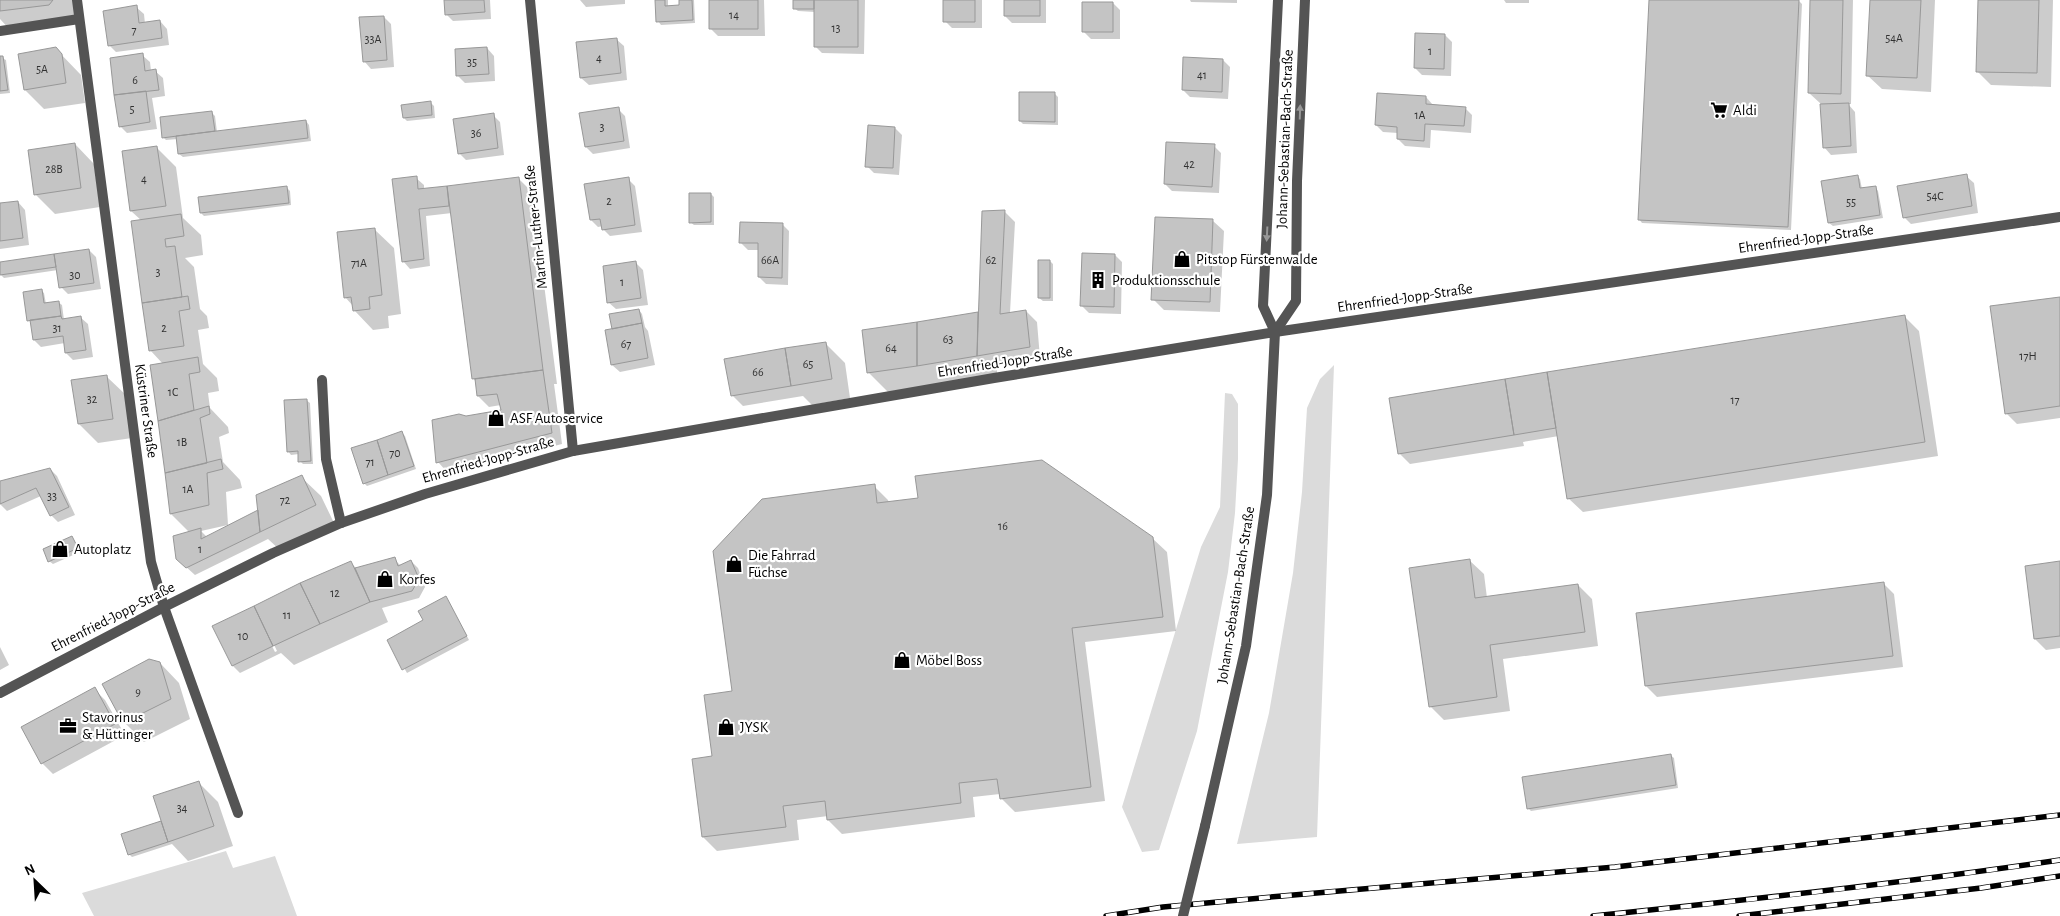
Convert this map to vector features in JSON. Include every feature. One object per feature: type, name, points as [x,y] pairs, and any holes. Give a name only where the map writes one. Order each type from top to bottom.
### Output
[{"type":"street","name":"Küstriner Straße","points":[[77,0],[151,562],[164,607],[238,813]]},
{"type":"street","name":"Martin-Luther-Straße","points":[[530,0],[573,451]]},
{"type":"street","name":"Johann-Sebastian-Bach-Straße","points":[[1276,332],[1263,306],[1278,0]]},
{"type":"street","name":"Johann-Sebastian-Bach-Straße","points":[[1183,916],[1248,636],[1267,494],[1276,332],[1296,301],[1298,181],[1305,0]]},
{"type":"street","points":[[0,31],[79,18]]},
{"type":"street","name":"Ehrenfried-Jopp-Straße","points":[[0,693],[164,607],[273,553],[341,523],[425,494],[573,451],[994,378],[1276,332],[2060,217]]},
{"type":"street","points":[[322,380],[326,459],[341,523]]},
{"type":"shaded area","points":[[1334,365],[1317,837],[1237,844],[1269,713],[1293,573],[1302,492],[1307,408],[1320,379]]},
{"type":"shaded area","points":[[1225,393],[1232,394],[1238,404],[1238,459],[1235,513],[1228,572],[1197,731],[1159,850],[1142,852],[1122,807],[1201,547],[1220,507]]},
{"type":"shaded area","points":[[226,851],[233,868],[275,856],[297,916],[94,916],[82,893]]},
{"type":"building","points":[[0,0],[53,0],[49,5],[0,11]]},
{"type":"building","points":[[444,0],[484,0],[485,12],[445,15]]},
{"type":"building","points":[[655,0],[665,0],[665,6],[679,5],[679,0],[692,0],[693,20],[656,22]]},
{"type":"building","points":[[709,0],[758,0],[758,29],[709,29]]},
{"type":"building","points":[[793,0],[814,0],[814,9],[793,9]]},
{"type":"building","points":[[814,0],[858,0],[858,47],[814,47]]},
{"type":"building","points":[[943,0],[975,0],[975,22],[943,22]]},
{"type":"building","points":[[1004,0],[1040,0],[1040,16],[1004,16]]},
{"type":"building","name":"Aldi","points":[[1649,0],[1799,0],[1788,227],[1638,220]]},
{"type":"building","points":[[1810,0],[1843,0],[1841,94],[1808,93]]},
{"type":"building","points":[[1870,0],[1921,0],[1917,78],[1866,76]]},
{"type":"building","points":[[1978,0],[2039,0],[2037,73],[1976,72]]},
{"type":"building","points":[[1082,2],[1113,2],[1113,32],[1082,32]]},
{"type":"building","points":[[137,5],[139,23],[160,20],[162,38],[108,46],[103,11]]},
{"type":"building","points":[[384,16],[387,60],[363,62],[359,17]]},
{"type":"building","points":[[1415,33],[1445,34],[1444,69],[1414,68]]},
{"type":"building","points":[[617,38],[621,73],[580,78],[576,42]]},
{"type":"building","points":[[56,47],[62,54],[66,83],[24,90],[18,54]]},
{"type":"building","points":[[487,47],[489,74],[456,76],[455,49]]},
{"type":"building","points":[[143,53],[145,71],[156,69],[159,90],[114,95],[110,58]]},
{"type":"building","points":[[0,56],[3,56],[8,90],[0,91]]},
{"type":"building","points":[[1183,57],[1223,59],[1222,92],[1182,90]]},
{"type":"building","points":[[146,91],[150,122],[119,127],[114,95]]},
{"type":"building","points":[[1019,92],[1055,92],[1055,122],[1019,121]]},
{"type":"building","points":[[1377,93],[1426,96],[1426,104],[1466,107],[1464,126],[1425,124],[1424,141],[1397,139],[1397,127],[1375,125]]},
{"type":"building","points":[[431,101],[432,115],[403,118],[401,105]]},
{"type":"building","points":[[1849,103],[1851,146],[1823,148],[1820,104]]},
{"type":"building","points":[[619,107],[624,141],[585,147],[579,113]]},
{"type":"building","points":[[212,111],[215,131],[162,138],[160,117]]},
{"type":"building","points":[[494,113],[498,148],[458,154],[453,119]]},
{"type":"building","points":[[306,120],[308,138],[178,154],[176,136]]},
{"type":"building","points":[[868,125],[895,127],[893,168],[865,167]]},
{"type":"building","points":[[1166,142],[1215,144],[1212,187],[1164,184]]},
{"type":"building","points":[[75,143],[81,188],[34,195],[28,150]]},
{"type":"building","points":[[157,146],[166,206],[130,211],[122,151]]},
{"type":"building","points":[[1967,174],[1972,206],[1903,218],[1897,186]]},
{"type":"building","points":[[1858,175],[1860,188],[1876,186],[1880,215],[1828,223],[1821,181]]},
{"type":"building","points":[[417,176],[418,189],[447,186],[449,206],[419,209],[424,259],[402,262],[392,179]]},
{"type":"building","points":[[519,177],[543,370],[472,379],[447,186]]},
{"type":"building","points":[[629,177],[635,225],[602,230],[600,219],[590,220],[584,184]]},
{"type":"building","points":[[287,186],[289,203],[200,213],[198,197]]},
{"type":"building","points":[[689,193],[711,193],[711,222],[689,223]]},
{"type":"building","points":[[18,201],[23,238],[0,241],[0,203]]},
{"type":"building","points":[[1005,210],[1000,314],[1026,310],[1030,347],[977,356],[982,211]]},
{"type":"building","points":[[181,214],[184,236],[165,239],[166,247],[175,246],[182,297],[142,303],[131,221]]},
{"type":"building","name":"Pitstop Fürstenwalde","points":[[1155,217],[1213,219],[1210,302],[1151,300]]},
{"type":"building","points":[[740,222],[783,223],[782,278],[758,277],[758,243],[739,243]]},
{"type":"building","points":[[375,228],[382,295],[369,297],[370,309],[353,311],[351,297],[344,298],[337,232]]},
{"type":"building","points":[[89,249],[94,283],[59,288],[54,254]]},
{"type":"building","name":"Produktionsschule","points":[[1082,253],[1115,254],[1114,307],[1080,306]]},
{"type":"building","points":[[54,254],[56,267],[0,275],[0,262]]},
{"type":"building","points":[[1038,260],[1050,260],[1050,298],[1038,298]]},
{"type":"building","points":[[636,261],[641,298],[607,303],[603,266]]},
{"type":"building","points":[[42,289],[44,303],[59,301],[61,316],[27,321],[23,292]]},
{"type":"building","points":[[188,296],[190,309],[179,311],[184,346],[149,351],[142,303]]},
{"type":"building","points":[[2060,297],[2060,406],[2005,414],[1990,306]]},
{"type":"building","points":[[639,309],[642,323],[612,329],[609,314]]},
{"type":"building","points":[[978,312],[977,356],[917,366],[917,322]]},
{"type":"building","points":[[1905,315],[1925,442],[1567,499],[1547,372]]},
{"type":"building","points":[[61,316],[62,319],[81,316],[86,350],[65,353],[63,336],[33,340],[30,320]]},
{"type":"building","points":[[917,322],[917,366],[867,373],[862,330]]},
{"type":"building","points":[[642,323],[648,358],[611,365],[605,330]]},
{"type":"building","points":[[826,342],[832,379],[791,386],[785,348]]},
{"type":"building","points":[[785,348],[791,386],[731,396],[724,359]]},
{"type":"building","points":[[198,357],[200,372],[189,374],[194,410],[158,421],[150,365]]},
{"type":"building","name":"ASF Autoservice","points":[[543,370],[552,433],[436,463],[432,420],[459,414],[466,416],[501,410],[497,394],[477,396],[475,379]]},
{"type":"building","points":[[1547,372],[1556,428],[1514,435],[1505,379]]},
{"type":"building","points":[[107,375],[113,419],[78,424],[71,380]]},
{"type":"building","points":[[1505,379],[1514,435],[1398,454],[1389,398]]},
{"type":"building","points":[[307,399],[311,461],[298,462],[298,451],[287,452],[284,400]]},
{"type":"building","points":[[209,406],[210,414],[200,418],[207,463],[165,473],[158,421]]},
{"type":"building","points":[[402,431],[414,466],[388,475],[377,440]]},
{"type":"building","points":[[377,440],[388,475],[363,484],[351,448]]},
{"type":"building","points":[[221,459],[223,469],[207,473],[209,505],[170,514],[165,473]]},
{"type":"building","name":"Möbel Boss","points":[[1042,460],[1153,537],[1163,617],[1072,628],[1091,787],[1000,799],[997,779],[959,783],[961,803],[827,820],[825,801],[783,806],[786,827],[702,837],[692,759],[712,756],[704,695],[732,691],[713,551],[762,499],[875,484],[877,503],[918,498],[915,476]]},
{"type":"building","points":[[50,468],[69,507],[50,516],[36,488],[0,504],[0,481]]},
{"type":"building","points":[[302,475],[316,505],[260,532],[256,495]]},
{"type":"building","points":[[258,510],[260,532],[186,568],[176,559],[173,536],[201,528],[201,539]]},
{"type":"building","name":"Autoplatz","points":[[72,536],[78,548],[48,562],[43,549]]},
{"type":"building","points":[[395,557],[398,566],[411,560],[419,579],[412,591],[370,602],[355,568]]},
{"type":"building","points":[[1470,559],[1475,598],[1578,584],[1585,632],[1490,645],[1497,697],[1429,707],[1409,568]]},
{"type":"building","points":[[351,561],[370,602],[320,624],[300,583]]},
{"type":"building","points":[[2060,561],[2060,636],[2034,639],[2025,566]]},
{"type":"building","points":[[1884,582],[1893,656],[1645,686],[1636,613]]},
{"type":"building","points":[[300,583],[320,624],[273,646],[254,606]]},
{"type":"building","points":[[446,596],[467,636],[402,670],[387,640],[423,620],[418,611]]},
{"type":"building","points":[[254,606],[273,646],[232,666],[212,626]]},
{"type":"building","points":[[149,659],[160,662],[171,699],[123,723],[102,684]]},
{"type":"building","name":"Stavorinus & Hüttinger","points":[[95,687],[115,724],[41,764],[21,727]]},
{"type":"building","points":[[1671,754],[1676,785],[1527,809],[1522,777]]},
{"type":"building","points":[[199,781],[214,826],[168,842],[153,796]]},
{"type":"building","points":[[161,821],[168,842],[128,855],[121,834]]},
{"type":"railway","points":[[1106,916],[1163,907],[1615,867],[2060,815]]},
{"type":"railway","points":[[1593,916],[1827,891],[2060,860]]},
{"type":"railway","points":[[1739,916],[1981,888],[2060,876]]},
{"type":"place","name":"Aldi","points":[[1719,110]]},
{"type":"place","name":"Pitstop Fürstenwalde","points":[[1182,259]]},
{"type":"place","name":"Produktionsschule","points":[[1098,280]]},
{"type":"place","name":"ASF Autoservice","points":[[496,418]]},
{"type":"place","name":"Autoplatz","points":[[60,549]]},
{"type":"place","name":"Die Fahrrad Füchse","points":[[734,564]]},
{"type":"place","name":"Korfes","points":[[385,579]]},
{"type":"place","name":"Möbel Boss","points":[[902,660]]},
{"type":"place","name":"Stavorinus & Hüttinger","points":[[68,726]]},
{"type":"place","name":"JYSK","points":[[726,727]]}]
